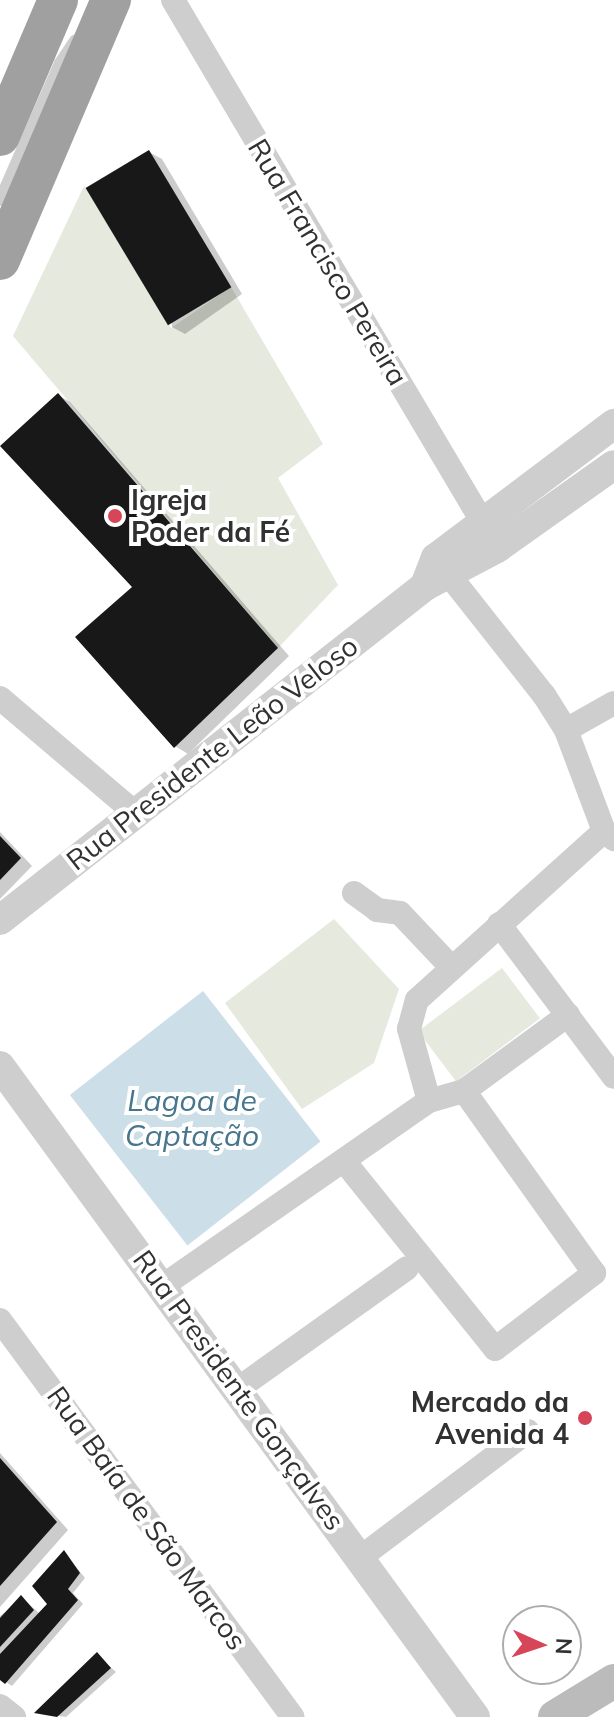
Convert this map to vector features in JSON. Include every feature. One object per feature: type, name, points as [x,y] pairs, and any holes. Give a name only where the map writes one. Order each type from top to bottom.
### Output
[{"type":"highway","points":[[0,260],[111,0]]},
{"type":"highway","points":[[0,136],[64,16]]},
{"type":"main road","points":[[555,1717],[614,1681]]},
{"type":"street","name":"Rua Francisco Pereira","points":[[173,0],[483,523]]},
{"type":"street","name":"Rua Presidente Leão Veloso","points":[[437,574],[483,523],[614,424]]},
{"type":"street","name":"Rua Presidente Leão Veloso","points":[[0,920],[437,574],[614,465]]},
{"type":"street","points":[[429,1101],[409,1018],[417,1000],[499,924],[609,835],[566,730],[519,661],[437,574]]},
{"type":"street","points":[[0,698],[135,813]]},
{"type":"street","points":[[566,730],[614,703]]},
{"type":"street","points":[[354,893],[377,910],[400,913],[451,967]]},
{"type":"street","points":[[499,924],[614,1077]]},
{"type":"street","points":[[164,1285],[429,1101],[464,1091],[568,1015]]},
{"type":"street","name":"Rua Presidente Gonçalves","points":[[0,1066],[164,1285],[475,1717]]},
{"type":"street","points":[[344,1161],[495,1349],[594,1273],[464,1091]]},
{"type":"street","points":[[239,1388],[407,1268]]},
{"type":"street","name":"Rua Baía de São Marcos","points":[[0,1320],[293,1717]]},
{"type":"street","points":[[361,1557],[528,1431]]},
{"type":"street","points":[[0,1706],[14,1717]]},
{"type":"lane","points":[[60,63],[64,16],[71,0]]},
{"type":"lane","points":[[0,200],[60,63],[104,0]]},
{"type":"shaded area","points":[[84,186],[171,328],[231,287],[323,444],[278,478],[338,585],[278,648],[13,336]]},
{"type":"shaded area","points":[[334,919],[399,989],[374,1063],[302,1109],[225,1003]]},
{"type":"shaded area","points":[[502,968],[540,1018],[456,1082],[418,1031]]},
{"type":"water","name":"Lagoa de Captação","points":[[203,991],[321,1142],[187,1246],[70,1095]]},
{"type":"building","points":[[149,150],[231,287],[168,325],[86,188]]},
{"type":"building","name":"Igreja Poder da Fé","points":[[58,393],[278,648],[174,748],[75,637],[132,587],[0,446]]},
{"type":"building","points":[[0,836],[21,858],[0,880]]},
{"type":"building","points":[[0,1458],[57,1522],[0,1586]]},
{"type":"building","points":[[64,1550],[80,1573],[68,1589],[78,1600],[5,1684],[0,1680],[0,1654],[47,1604],[32,1586]]},
{"type":"building","points":[[21,1595],[34,1610],[0,1647],[0,1618]]},
{"type":"building","points":[[97,1652],[111,1668],[57,1717],[34,1713]]},
{"type":"place","name":"Igreja Poder da Fé","points":[[115,516]]},
{"type":"place","name":"Mercado da Avenida 4","points":[[585,1418]]}]
